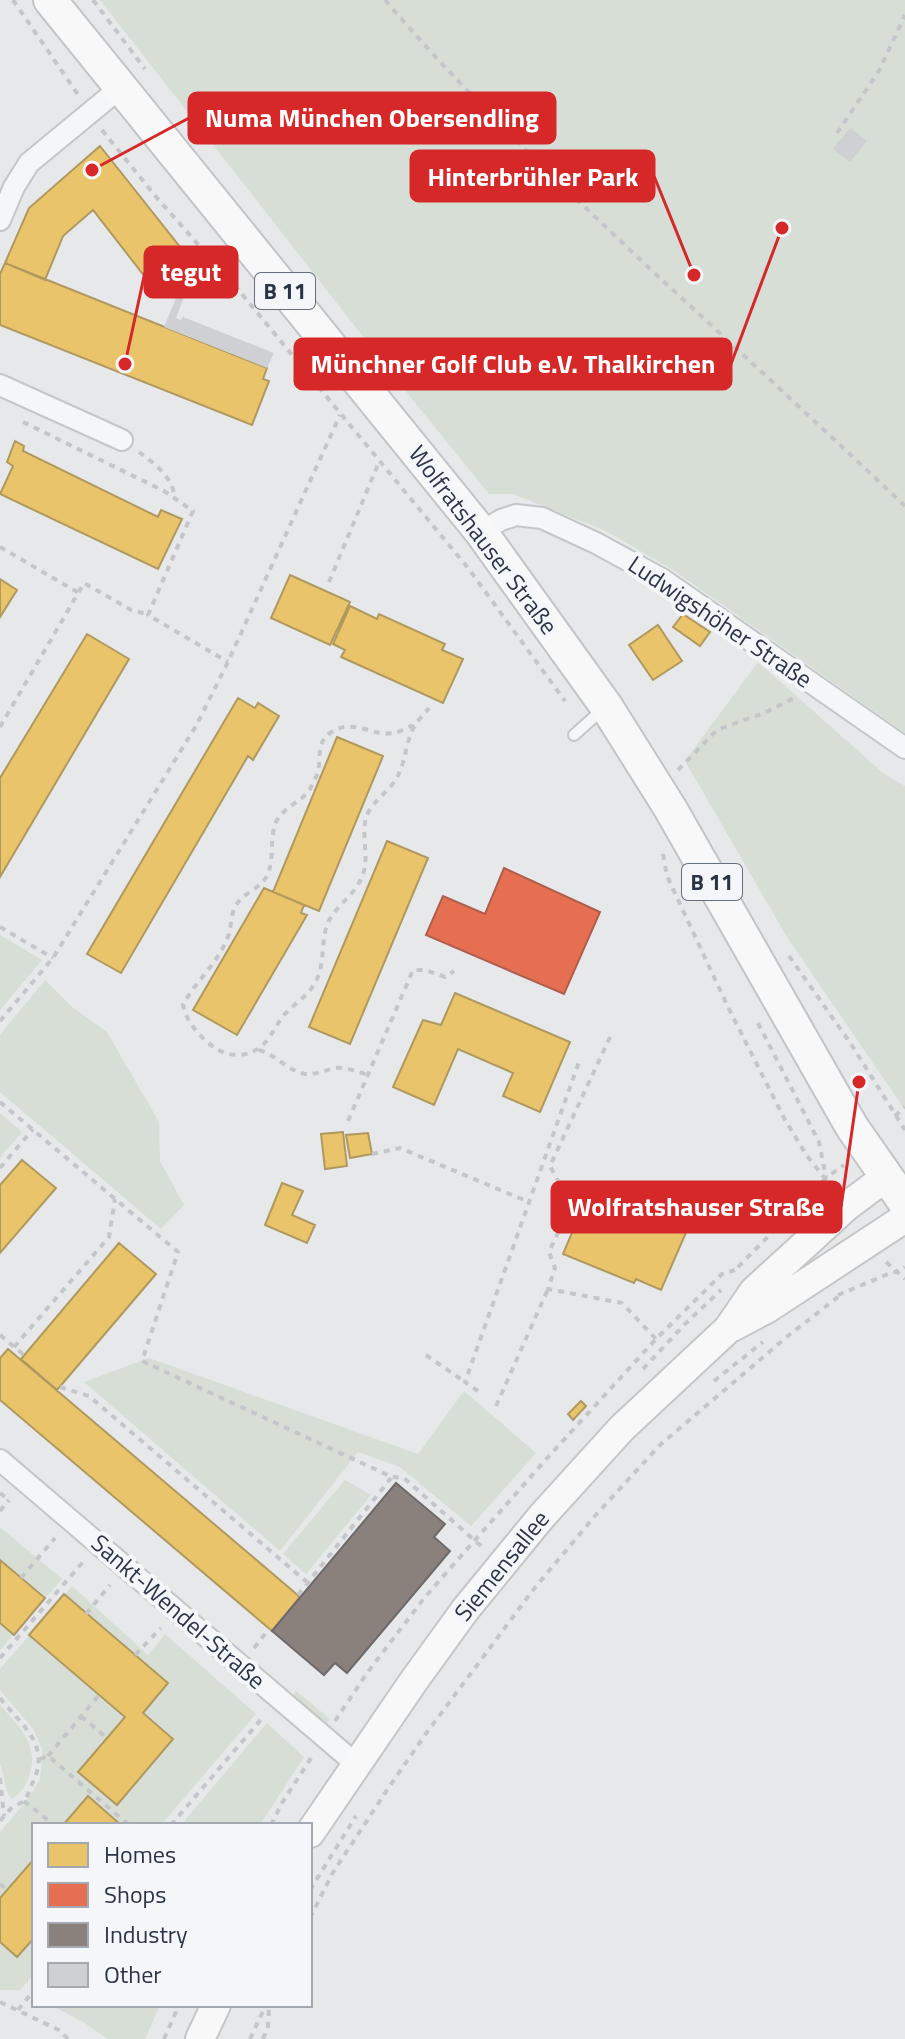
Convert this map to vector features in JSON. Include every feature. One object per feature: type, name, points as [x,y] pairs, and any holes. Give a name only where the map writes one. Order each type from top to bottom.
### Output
[{"type":"main road","name":"Wolfratshauser Straße","points":[[50,0],[481,532],[595,716],[654,780],[852,1127],[905,1203]]},
{"type":"main road","name":"Siemensallee","points":[[312,1830],[430,1658],[518,1543],[622,1428],[728,1329],[754,1291],[847,1206],[886,1177]]},
{"type":"main road","name":"Siemensallee","points":[[728,1329],[768,1308],[905,1218]]},
{"type":"main road","points":[[200,2039],[215,2007]]},
{"type":"street","points":[[0,220],[14,187],[29,163],[120,88]]},
{"type":"street","points":[[0,385],[122,440]]},
{"type":"street","name":"Ludwigshöher Straße","points":[[481,532],[516,515],[542,518],[596,543],[662,579],[905,748]]},
{"type":"street","name":"Sankt-Wendel-Straße","points":[[0,1460],[356,1764]]},
{"type":"lane","points":[[574,735],[595,716]]},
{"type":"path","points":[[13,0],[108,139],[595,716]]},
{"type":"path","points":[[385,0],[427,50],[574,197],[905,506]]},
{"type":"path","points":[[837,133],[879,71],[905,15]]},
{"type":"path","points":[[0,1021],[53,958],[196,726],[340,415]]},
{"type":"path","points":[[14,418],[164,491],[193,511],[148,615]]},
{"type":"path","points":[[122,440],[167,477],[174,488],[175,499]]},
{"type":"path","points":[[329,582],[380,461]]},
{"type":"path","points":[[0,547],[79,593]]},
{"type":"path","points":[[0,727],[84,583],[131,610],[148,615],[228,662]]},
{"type":"path","points":[[654,780],[676,773],[717,730],[764,713],[798,696],[823,691]]},
{"type":"path","points":[[414,727],[393,733],[353,726],[331,732],[325,737],[312,785],[300,802],[291,805],[276,823],[273,855],[265,879],[236,905],[228,937],[183,1005],[194,1028],[221,1052],[235,1056],[259,1050],[281,1018],[312,989],[323,962],[327,926],[354,892],[365,869],[365,822],[368,812],[397,778],[414,727],[429,708]]},
{"type":"path","points":[[272,1823],[367,1673],[425,1597],[656,1339],[722,1274],[735,1270],[826,1178],[807,1156],[784,1118],[727,1005],[667,876],[662,848]]},
{"type":"path","points":[[0,927],[53,958]]},
{"type":"path","points":[[348,1121],[413,970],[425,970],[445,977],[454,971]]},
{"type":"path","points":[[496,1406],[548,1289],[555,1268],[549,1252],[571,1205],[550,1166],[610,1037]]},
{"type":"path","points":[[844,1048],[851,1044]]},
{"type":"path","points":[[259,1050],[268,1052],[301,1073],[314,1074],[345,1068],[368,1075]]},
{"type":"path","points":[[465,1382],[579,1062]]},
{"type":"path","points":[[0,1102],[178,1252],[142,1361],[392,1477],[404,1478],[482,1547]]},
{"type":"path","points":[[883,1110],[889,1106]]},
{"type":"path","points":[[895,1116],[905,1107]]},
{"type":"path","points":[[0,1168],[33,1129]]},
{"type":"path","points":[[372,1154],[400,1148],[529,1202]]},
{"type":"path","points":[[14,1347],[109,1237],[115,1199]]},
{"type":"path","points":[[819,1301],[899,1272],[905,1267]]},
{"type":"path","points":[[899,1272],[905,1279]]},
{"type":"path","points":[[548,1289],[622,1303],[656,1339]]},
{"type":"path","points":[[312,1914],[332,1874],[425,1735],[533,1590],[594,1517],[660,1445],[842,1294]]},
{"type":"path","points":[[0,1335],[24,1355]]},
{"type":"path","points":[[705,1389],[772,1336]]},
{"type":"path","points":[[426,1355],[478,1391]]},
{"type":"path","points":[[60,1387],[89,1396],[308,1583]]},
{"type":"path","points":[[298,1595],[392,1477]]},
{"type":"path","points":[[0,1511],[9,1500]]},
{"type":"path","points":[[21,1578],[55,1538]]},
{"type":"path","points":[[0,1658],[83,1562]]},
{"type":"path","points":[[86,1614],[110,1585]]},
{"type":"path","points":[[135,1655],[161,1628]]},
{"type":"path","points":[[254,1648],[269,1629]]},
{"type":"path","points":[[40,1759],[48,1756],[99,1695]]},
{"type":"path","points":[[0,1698],[22,1722],[36,1744],[40,1759],[24,1801],[14,1806],[0,1821]]},
{"type":"path","points":[[81,1716],[107,1738]]},
{"type":"path","points":[[173,1823],[264,1716]]},
{"type":"path","points":[[48,1756],[127,1823]]},
{"type":"path","points":[[0,1778],[4,1816]]},
{"type":"path","points":[[24,1801],[52,1823]]},
{"type":"path","points":[[312,1887],[362,1807]]},
{"type":"path","points":[[0,1884],[7,1890]]},
{"type":"path","points":[[18,2010],[32,1992]]},
{"type":"path","points":[[0,2002],[59,2030],[68,2039]]},
{"type":"path","points":[[176,2039],[165,2037],[178,2007]]},
{"type":"path","points":[[250,2039],[267,2007]]},
{"type":"path","points":[[263,2039],[268,2026],[268,2007]]},
{"type":"shaded area","points":[[100,0],[905,0],[905,733],[673,570],[606,531],[513,494],[489,494]]},
{"type":"shaded area","points":[[758,662],[883,773],[905,786],[905,1110],[787,937],[685,761]]},
{"type":"shaded area","points":[[0,935],[42,960],[0,1010]]},
{"type":"shaded area","points":[[45,980],[72,1007],[107,1032],[159,1122],[160,1161],[184,1205],[161,1229],[0,1092],[0,1035]]},
{"type":"shaded area","points":[[0,1113],[22,1132],[0,1158]]},
{"type":"shaded area","points":[[149,1358],[418,1454],[464,1391],[536,1453],[471,1526],[400,1467],[358,1452],[280,1551],[84,1382]]},
{"type":"shaded area","points":[[345,1480],[371,1495],[306,1574],[283,1554]]},
{"type":"shaded area","points":[[0,1527],[62,1579],[0,1650]]},
{"type":"shaded area","points":[[72,1586],[148,1655],[165,1634],[256,1714],[163,1823],[32,1823],[32,1976],[20,1990],[0,1990],[0,1832],[28,1799],[40,1779],[42,1749],[34,1730],[0,1690],[0,1669]]},
{"type":"shaded area","points":[[296,1691],[330,1719],[326,1725],[290,1699]]},
{"type":"shaded area","points":[[0,1705],[22,1730],[32,1757],[26,1782],[12,1799],[7,1792],[0,1764]]},
{"type":"shaded area","points":[[267,1723],[304,1757],[261,1823],[183,1823]]},
{"type":"shaded area","points":[[55,2007],[159,2007],[145,2039],[108,2039]]},
{"type":"building: Homes","points":[[100,146],[192,262],[156,291],[93,210],[63,236],[45,280],[5,263],[29,208]]},
{"type":"building: Homes","points":[[5,263],[267,368],[263,379],[269,381],[252,425],[0,325],[0,274]]},
{"type":"building: Homes","points":[[15,441],[24,446],[23,451],[158,517],[161,510],[182,519],[158,569],[0,494],[13,466],[7,462]]},
{"type":"building: Homes","points":[[290,575],[350,602],[330,645],[271,618]]},
{"type":"building: Homes","points":[[0,579],[17,590],[0,617]]},
{"type":"building: Homes","points":[[350,606],[377,619],[379,614],[445,644],[442,650],[463,659],[443,703],[341,657],[345,650],[333,644]]},
{"type":"building: Homes","points":[[683,614],[710,632],[700,646],[673,627]]},
{"type":"building: Homes","points":[[658,625],[682,661],[653,680],[629,645]]},
{"type":"building: Homes","points":[[87,634],[129,659],[0,877],[0,778]]},
{"type":"building: Homes","points":[[238,698],[255,708],[258,703],[279,716],[253,760],[248,756],[121,973],[87,954]]},
{"type":"building: Homes","points":[[337,737],[383,756],[319,911],[273,892]]},
{"type":"building: Homes","points":[[387,841],[428,858],[350,1044],[309,1027]]},
{"type":"building: Homes","points":[[264,888],[304,905],[301,913],[307,915],[237,1035],[193,1010]]},
{"type":"building: Homes","points":[[455,993],[570,1042],[540,1112],[503,1096],[513,1073],[458,1049],[434,1105],[393,1087],[423,1020],[441,1025]]},
{"type":"building: Homes","points":[[343,1132],[347,1166],[325,1169],[321,1134]]},
{"type":"building: Homes","points":[[368,1133],[372,1154],[350,1158],[346,1135]]},
{"type":"building: Homes","points":[[22,1160],[56,1188],[0,1253],[0,1185]]},
{"type":"building: Homes","points":[[282,1183],[303,1191],[292,1215],[315,1225],[307,1243],[265,1225]]},
{"type":"building: Homes","points":[[593,1183],[664,1213],[662,1218],[688,1228],[661,1290],[636,1279],[634,1283],[563,1254]]},
{"type":"building: Homes","points":[[119,1243],[156,1274],[57,1390],[21,1359]]},
{"type":"building: Homes","points":[[8,1349],[300,1597],[272,1631],[0,1400],[0,1358]]},
{"type":"building: Homes","points":[[581,1401],[586,1406],[573,1420],[568,1414]]},
{"type":"building: Homes","points":[[0,1560],[45,1598],[14,1635],[0,1623]]},
{"type":"building: Homes","points":[[64,1594],[168,1683],[143,1713],[173,1739],[117,1805],[78,1772],[125,1717],[29,1635]]},
{"type":"building: Homes","points":[[88,1796],[119,1823],[65,1823]]},
{"type":"building: Homes","points":[[32,1861],[32,1940],[17,1957],[0,1942],[0,1898]]},
{"type":"building: Shops","points":[[504,868],[600,912],[564,994],[426,935],[443,896],[485,914]]},
{"type":"building: Industry","points":[[396,1483],[445,1524],[434,1537],[450,1551],[347,1673],[335,1663],[324,1675],[272,1631]]},
{"type":"building: Other","points":[[850,128],[867,141],[850,162],[833,149]]},
{"type":"building: Other","points":[[188,266],[193,273],[176,318],[181,320],[183,317],[274,353],[267,368],[164,327],[186,274],[182,270]]},
{"type":"place","name":"Numa München Obersendling","points":[[92,170]]},
{"type":"place","name":"Münchner Golf Club e.V. Thalkirchen","points":[[782,228]]},
{"type":"place","name":"Hinterbrühler Park","points":[[694,275]]},
{"type":"place","name":"tegut","points":[[125,364]]},
{"type":"place","name":"Wolfratshauser Straße","points":[[859,1082]]}]
